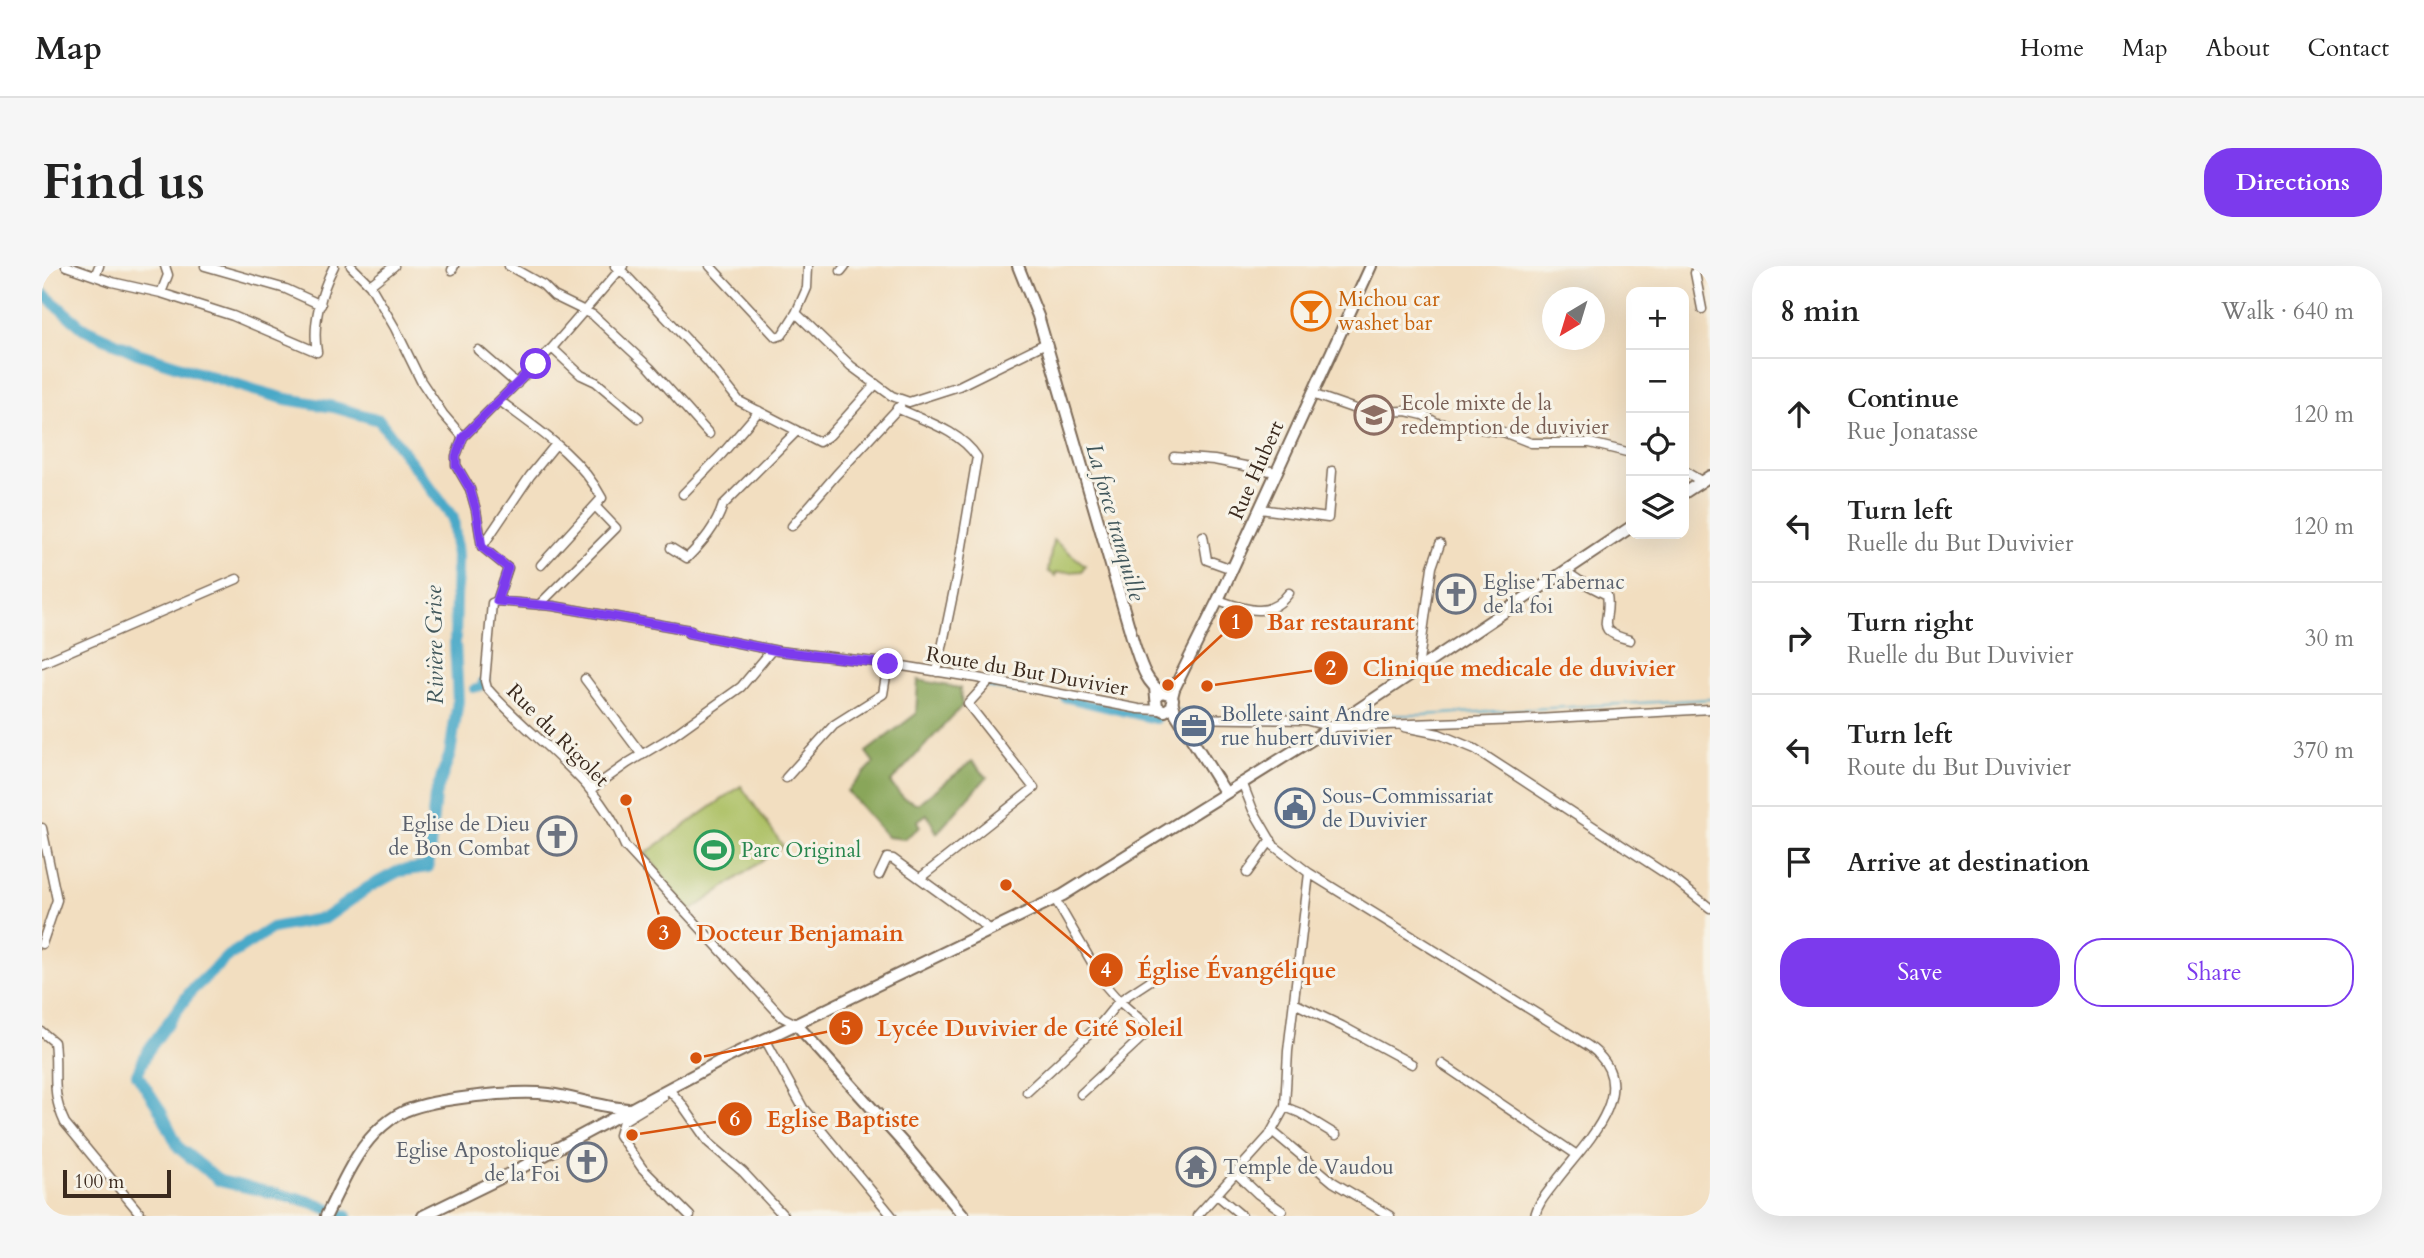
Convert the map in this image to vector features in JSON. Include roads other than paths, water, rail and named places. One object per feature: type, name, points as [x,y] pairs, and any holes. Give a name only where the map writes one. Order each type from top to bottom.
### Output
[{"type":"main road","points":[[1018,266],[1038,316],[1142,667],[1225,792]]},
{"type":"main road","name":"Rue Hubert","points":[[1166,700],[1233,569],[1371,266]]},
{"type":"main road","points":[[1689,489],[1705,478]]},
{"type":"main road","points":[[423,1216],[513,1172],[684,1080],[1055,899],[1332,727],[1626,530]]},
{"type":"main road","points":[[796,1024],[905,1145],[964,1216]]},
{"type":"main road","points":[[326,1216],[355,1161],[374,1134],[390,1119],[405,1111],[426,1104],[533,1094],[554,1095],[628,1109]]},
{"type":"street","points":[[66,266],[233,316],[317,352],[315,338],[322,291],[334,266]]},
{"type":"street","points":[[95,276],[99,266]]},
{"type":"street","points":[[160,293],[168,275],[165,266]]},
{"type":"street","points":[[205,266],[286,289],[321,305]]},
{"type":"street","points":[[351,266],[370,285],[421,381],[443,414],[463,437]]},
{"type":"street","points":[[370,285],[394,266]]},
{"type":"street","points":[[509,266],[543,285],[554,296],[578,309],[586,310],[650,368],[709,434]]},
{"type":"street","points":[[710,266],[776,337],[782,335],[796,313],[807,288],[808,266]]},
{"type":"street","points":[[1697,266],[1695,274],[1702,309]]},
{"type":"street","points":[[482,547],[470,489],[456,465],[456,456],[463,437],[552,348],[619,267],[708,362],[739,401],[819,442],[830,435],[876,384]]},
{"type":"street","points":[[796,313],[851,366],[901,405],[969,445],[977,457],[937,672]]},
{"type":"street","points":[[792,526],[901,405],[959,386],[1046,343]]},
{"type":"street","points":[[552,348],[581,375],[597,382],[639,418]]},
{"type":"street","points":[[478,350],[517,384]]},
{"type":"street","points":[[1312,394],[1358,410],[1406,411],[1423,415],[1437,423],[1503,432],[1531,443],[1590,443],[1626,452]]},
{"type":"street","points":[[500,401],[556,444],[592,479],[602,498],[541,565]]},
{"type":"street","points":[[683,494],[759,411]]},
{"type":"street","points":[[671,548],[687,558],[708,536],[719,519],[723,505],[797,431]]},
{"type":"street","points":[[482,547],[530,475],[556,444]]},
{"type":"street","points":[[1174,457],[1214,460],[1276,472]]},
{"type":"street","points":[[1260,509],[1328,518],[1332,471]]},
{"type":"street","points":[[539,605],[616,528],[595,506]]},
{"type":"street","points":[[1203,536],[1207,560],[1233,569]]},
{"type":"street","points":[[1418,669],[1432,567],[1440,544]]},
{"type":"street","name":"Rue du Rigolet","points":[[482,547],[508,568],[494,604],[485,681],[487,688],[590,790],[616,823],[625,846],[782,1017],[796,1024]]},
{"type":"street","points":[[1566,571],[1607,595],[1604,623],[1606,629],[1615,636],[1630,640]]},
{"type":"street","points":[[42,663],[237,579]]},
{"type":"street","points":[[1218,600],[1243,609],[1273,608],[1282,603],[1289,593]]},
{"type":"street","name":"Route du But Duvivier","points":[[494,604],[539,605],[691,630],[688,633],[772,650],[888,664],[1139,709],[1166,700],[1305,720],[1332,727],[1391,724]]},
{"type":"street","points":[[590,790],[741,687],[772,650]]},
{"type":"street","points":[[786,778],[834,725],[883,694],[888,664]]},
{"type":"street","points":[[585,679],[642,755]]},
{"type":"street","points":[[920,878],[1034,788],[968,704],[989,681]]},
{"type":"street","points":[[1391,724],[1710,709]]},
{"type":"street","points":[[1391,724],[1439,734],[1475,749],[1652,864],[1710,908]]},
{"type":"street","points":[[1242,782],[1253,810],[1274,846],[1309,873],[1600,1055],[1614,1086],[1612,1100],[1604,1118],[1543,1198],[1535,1216]]},
{"type":"street","points":[[42,828],[57,900],[42,944]]},
{"type":"street","points":[[1247,873],[1271,840]]},
{"type":"street","points":[[878,875],[887,858],[893,859],[991,930]]},
{"type":"street","points":[[1197,1216],[1237,1174],[1272,1131],[1285,1107],[1309,873]]},
{"type":"street","points":[[1055,899],[1105,985],[1151,1029],[1081,1094]]},
{"type":"street","points":[[1027,1092],[1102,1022],[1119,1001],[1151,980]]},
{"type":"street","points":[[1294,1003],[1412,1064]]},
{"type":"street","points":[[42,1032],[54,1042],[54,1085],[65,1123],[142,1216]]},
{"type":"street","points":[[765,1040],[803,1108],[892,1216]]},
{"type":"street","points":[[1442,1064],[1577,1155]]},
{"type":"street","points":[[684,1080],[670,1093],[623,1121],[619,1135],[642,1168],[690,1216]]},
{"type":"street","points":[[670,1093],[681,1103],[709,1143],[743,1172],[785,1216]]},
{"type":"street","points":[[1285,1107],[1336,1135]]},
{"type":"street","points":[[1272,1131],[1333,1182],[1390,1216]]},
{"type":"street","points":[[1237,1174],[1258,1194],[1282,1211]]},
{"type":"street","points":[[1217,1195],[1242,1216]]},
{"type":"waterway","name":"Rivière Grise","points":[[42,293],[83,328],[137,353],[286,399],[334,407],[379,420],[453,518],[457,556],[455,643],[458,701],[450,754],[435,796],[428,867],[399,871],[369,887],[325,918],[272,928],[227,957],[191,991],[147,1052],[137,1074],[160,1110],[179,1148],[220,1181],[311,1202],[346,1216]]},
{"type":"waterway","points":[[473,689],[481,687],[482,681],[486,679]]},
{"type":"waterway","points":[[981,683],[1040,694]]},
{"type":"waterway","points":[[1064,698],[1156,720]]},
{"type":"waterway","points":[[1356,720],[1384,715],[1710,699]]},
{"type":"waterway","points":[[1179,709],[1184,713],[1197,715]]},
{"type":"waterway","points":[[1255,715],[1288,713],[1321,719]]},
{"type":"place","name":"Michou car washet bar","points":[[1311,311]]},
{"type":"place","name":"Ecole mixte de la redemption de duvivier","points":[[1374,415]]},
{"type":"place","name":"Eglise Tabernac de la foi","points":[[1456,594]]},
{"type":"place","name":"Bar restaurant","points":[[1168,685]]},
{"type":"place","name":"Clinique medicale de duvivier","points":[[1207,686]]},
{"type":"place","name":"Bollete saint Andre rue hubert duvivier","points":[[1194,726]]},
{"type":"place","name":"Docteur Benjamain","points":[[626,800]]},
{"type":"place","name":"Sous-Commissariat de Duvivier","points":[[1295,808]]},
{"type":"place","name":"Eglise de Dieu de Bon Combat","points":[[557,836]]},
{"type":"place","name":"Parc Original","points":[[714,850]]},
{"type":"place","name":"Église Évangélique","points":[[1006,885]]},
{"type":"place","name":"Lycée Duvivier de Cité Soleil","points":[[696,1058]]},
{"type":"place","name":"Eglise Baptiste","points":[[632,1135]]},
{"type":"place","name":"Eglise Apostolique de la Foi","points":[[587,1162]]},
{"type":"place","name":"Temple de Vaudou","points":[[1196,1167]]},
{"type":"water label","name":"La force tranquille","points":[[1116,522]]}]
